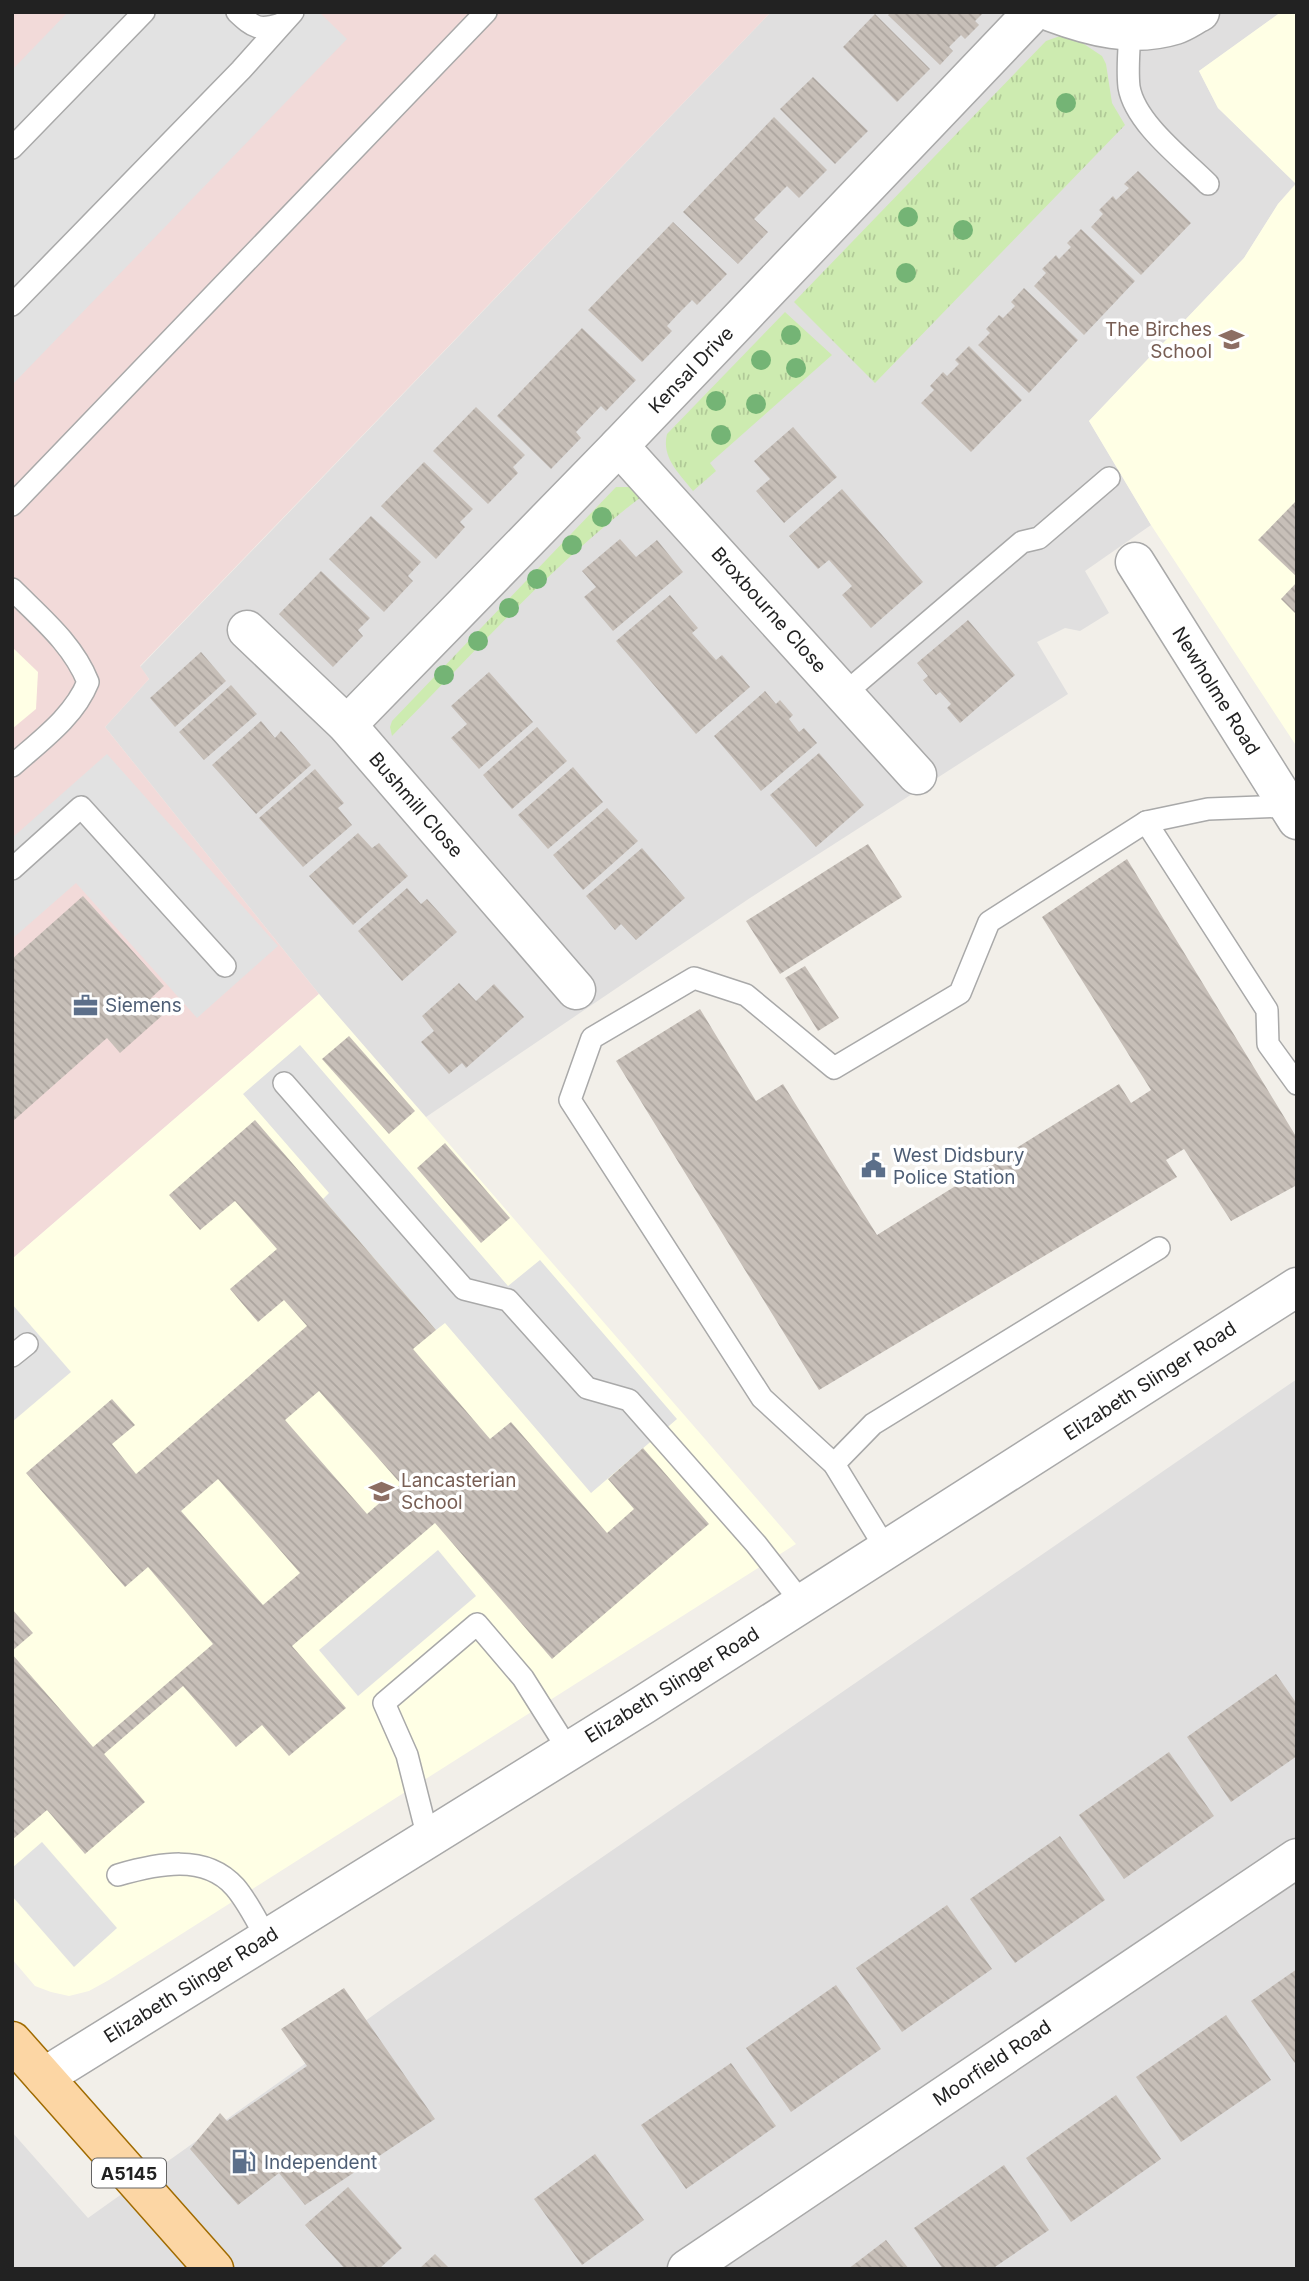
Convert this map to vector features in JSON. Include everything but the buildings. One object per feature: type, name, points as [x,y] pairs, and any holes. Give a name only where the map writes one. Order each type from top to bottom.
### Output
[{"type":"main road","name":"A5145","points":[[12,2041],[214,2269]]},
{"type":"street","name":"Kensal Drive","points":[[347,725],[619,446],[1033,12]]},
{"type":"street","points":[[1051,12],[1085,25],[1130,32],[1175,25],[1200,12]]},
{"type":"street","name":"Broxbourne Close","points":[[619,446],[917,775]]},
{"type":"street","name":"Newholme Road","points":[[1135,562],[1292,813]]},
{"type":"street","name":"Bushmill Close","points":[[247,630],[347,725],[576,990]]},
{"type":"street","name":"Elizabeth Slinger Road","points":[[44,2077],[569,1751],[1297,1287]]},
{"type":"street","name":"Moorfield Road","points":[[687,2269],[1297,1858]]},
{"type":"lane","points":[[12,148],[144,12]]},
{"type":"lane","points":[[237,12],[250,25],[258,28],[287,18]]},
{"type":"lane","points":[[12,505],[486,12]]},
{"type":"lane","points":[[12,304],[241,70],[287,18]]},
{"type":"lane","points":[[1130,32],[1130,89],[1139,114],[1208,184]]},
{"type":"lane","points":[[844,694],[1022,542],[1039,538],[1108,478]]},
{"type":"lane","points":[[12,589],[66,643],[81,663],[89,682],[82,698],[69,713],[12,766]]},
{"type":"lane","points":[[12,869],[81,807],[225,966]]},
{"type":"lane","points":[[886,1549],[834,1464],[762,1398],[570,1100],[593,1038],[694,978],[746,995],[834,1068],[960,993],[989,922],[1146,822],[1208,809],[1292,813]]},
{"type":"lane","points":[[1146,822],[1267,1010],[1268,1044],[1297,1084]]},
{"type":"lane","points":[[284,1083],[464,1289],[508,1300],[587,1388],[629,1400],[756,1544],[802,1604]]},
{"type":"lane","points":[[834,1464],[873,1424],[1158,1248]]},
{"type":"lane","points":[[428,1838],[407,1755],[384,1703],[477,1624],[523,1678],[569,1751]]},
{"type":"lane","points":[[118,1875],[144,1867],[186,1864],[222,1874],[236,1888],[267,1938]]},
{"type":"shaded area","points":[[12,12],[771,12],[140,666],[149,679],[105,727],[319,994],[12,1259]]},
{"type":"shaded area","points":[[68,12],[319,12],[347,39],[12,385],[12,70]]},
{"type":"shaded area","points":[[771,12],[1281,12],[1199,71],[1218,108],[1296,183],[1278,204],[1244,258],[1089,421],[1151,525],[1085,571],[1109,613],[1080,631],[1065,628],[1037,642],[1068,694],[750,898],[426,1117],[319,994],[105,727],[149,679],[140,667]]},
{"type":"shaded area","name":"The Birches School","points":[[1281,12],[1297,12],[1297,747],[1151,525],[1089,421],[1244,258],[1278,204],[1296,184],[1218,108],[1199,71]]},
{"type":"shaded area","points":[[12,647],[38,672],[36,709],[12,729]]},
{"type":"shaded area","points":[[107,754],[278,946],[197,1018],[76,883],[12,939],[12,838]]},
{"type":"shaded area","name":"Lancasterian School","points":[[319,994],[796,1544],[109,1980],[89,1991],[69,1996],[51,1992],[35,1986],[12,1959],[12,1259]]},
{"type":"shaded area","points":[[300,1045],[508,1286],[540,1260],[677,1419],[591,1493],[445,1323],[436,1330],[323,1199],[329,1193],[243,1094]]},
{"type":"shaded area","points":[[12,1304],[71,1372],[12,1422]]},
{"type":"shaded area","points":[[1297,1379],[1297,2269],[12,2269],[12,2132],[88,2218],[389,2004]]},
{"type":"shaded area","points":[[438,1550],[476,1596],[358,1696],[319,1650]]},
{"type":"shaded area","points":[[42,1842],[117,1928],[74,1967],[12,1896],[12,1868]]},
{"type":"green space","points":[[1060,36],[1081,42],[1102,56],[1106,64],[1112,103],[1125,125],[875,383],[794,302],[1046,41]]},
{"type":"green space","points":[[785,312],[832,355],[710,463],[716,471],[693,491],[669,458],[667,434]]},
{"type":"green space","points":[[616,487],[629,487],[645,494],[546,579],[392,736],[392,721]]},
{"type":"place","name":"The Birches School","points":[[1232,340]]},
{"type":"place","name":"Siemens","points":[[85,1005]]},
{"type":"place","name":"West Didsbury Police Station","points":[[873,1166]]},
{"type":"place","name":"Lancasterian School","points":[[381,1491]]},
{"type":"place","name":"Independent","points":[[244,2162]]}]
